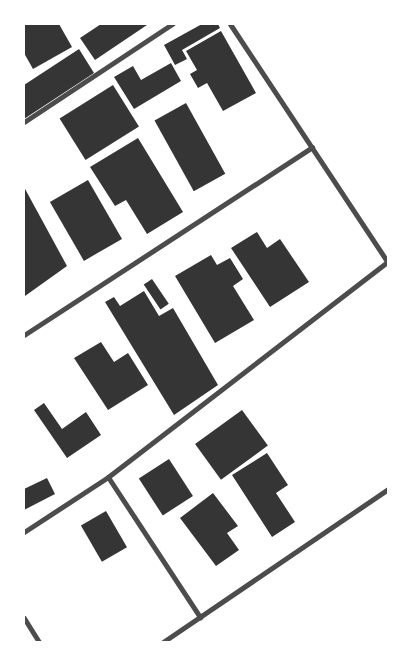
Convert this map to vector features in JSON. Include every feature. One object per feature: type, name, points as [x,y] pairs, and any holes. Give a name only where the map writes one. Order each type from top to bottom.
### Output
[{"type":"street","points":[[24,122],[172,24]]},
{"type":"street","points":[[24,532],[108,477],[388,262],[230,24]]},
{"type":"street","points":[[24,335],[312,147]]},
{"type":"street","points":[[108,477],[200,617]]},
{"type":"street","points":[[164,642],[388,490]]},
{"type":"street","points":[[24,618],[39,642]]},
{"type":"building","points":[[24,24],[59,24],[72,47],[33,69],[24,53]]},
{"type":"building","points":[[101,24],[147,25],[95,60],[80,38]]},
{"type":"building","points":[[202,24],[218,24],[220,28],[182,50],[187,59],[175,65],[164,45]]},
{"type":"building","points":[[221,31],[256,93],[223,111],[207,83],[198,88],[190,74],[197,70],[186,51]]},
{"type":"building","points":[[79,49],[94,73],[24,119],[24,85]]},
{"type":"building","points":[[171,63],[181,81],[134,109],[114,77],[133,66],[141,80]]},
{"type":"building","points":[[113,85],[139,127],[86,160],[60,118]]},
{"type":"building","points":[[186,103],[225,174],[194,191],[155,120]]},
{"type":"building","points":[[138,138],[183,212],[147,234],[126,200],[115,206],[90,167]]},
{"type":"building","points":[[88,180],[122,239],[84,261],[50,202]]},
{"type":"building","points":[[24,187],[67,266],[25,296],[24,294]]},
{"type":"building","points":[[257,232],[267,248],[280,239],[309,282],[270,307],[231,248]]},
{"type":"building","points":[[211,255],[217,265],[230,258],[243,279],[233,286],[254,320],[215,343],[175,276]]},
{"type":"building","points":[[152,279],[169,304],[160,309],[144,285]]},
{"type":"building","points":[[144,291],[159,316],[173,308],[218,385],[174,415],[105,302],[114,297],[120,306]]},
{"type":"building","points":[[101,342],[114,362],[128,353],[148,385],[108,410],[74,358]]},
{"type":"building","points":[[44,403],[62,429],[86,412],[101,435],[67,458],[34,410]]},
{"type":"building","points":[[242,410],[268,446],[221,480],[195,444]]},
{"type":"building","points":[[267,453],[288,485],[276,493],[295,522],[272,537],[232,475]]},
{"type":"building","points":[[169,459],[193,496],[163,516],[139,479]]},
{"type":"building","points":[[47,478],[55,494],[24,510],[24,489]]},
{"type":"building","points":[[213,493],[238,526],[227,533],[239,550],[216,566],[180,518]]},
{"type":"building","points":[[106,511],[127,547],[102,562],[81,526]]}]
